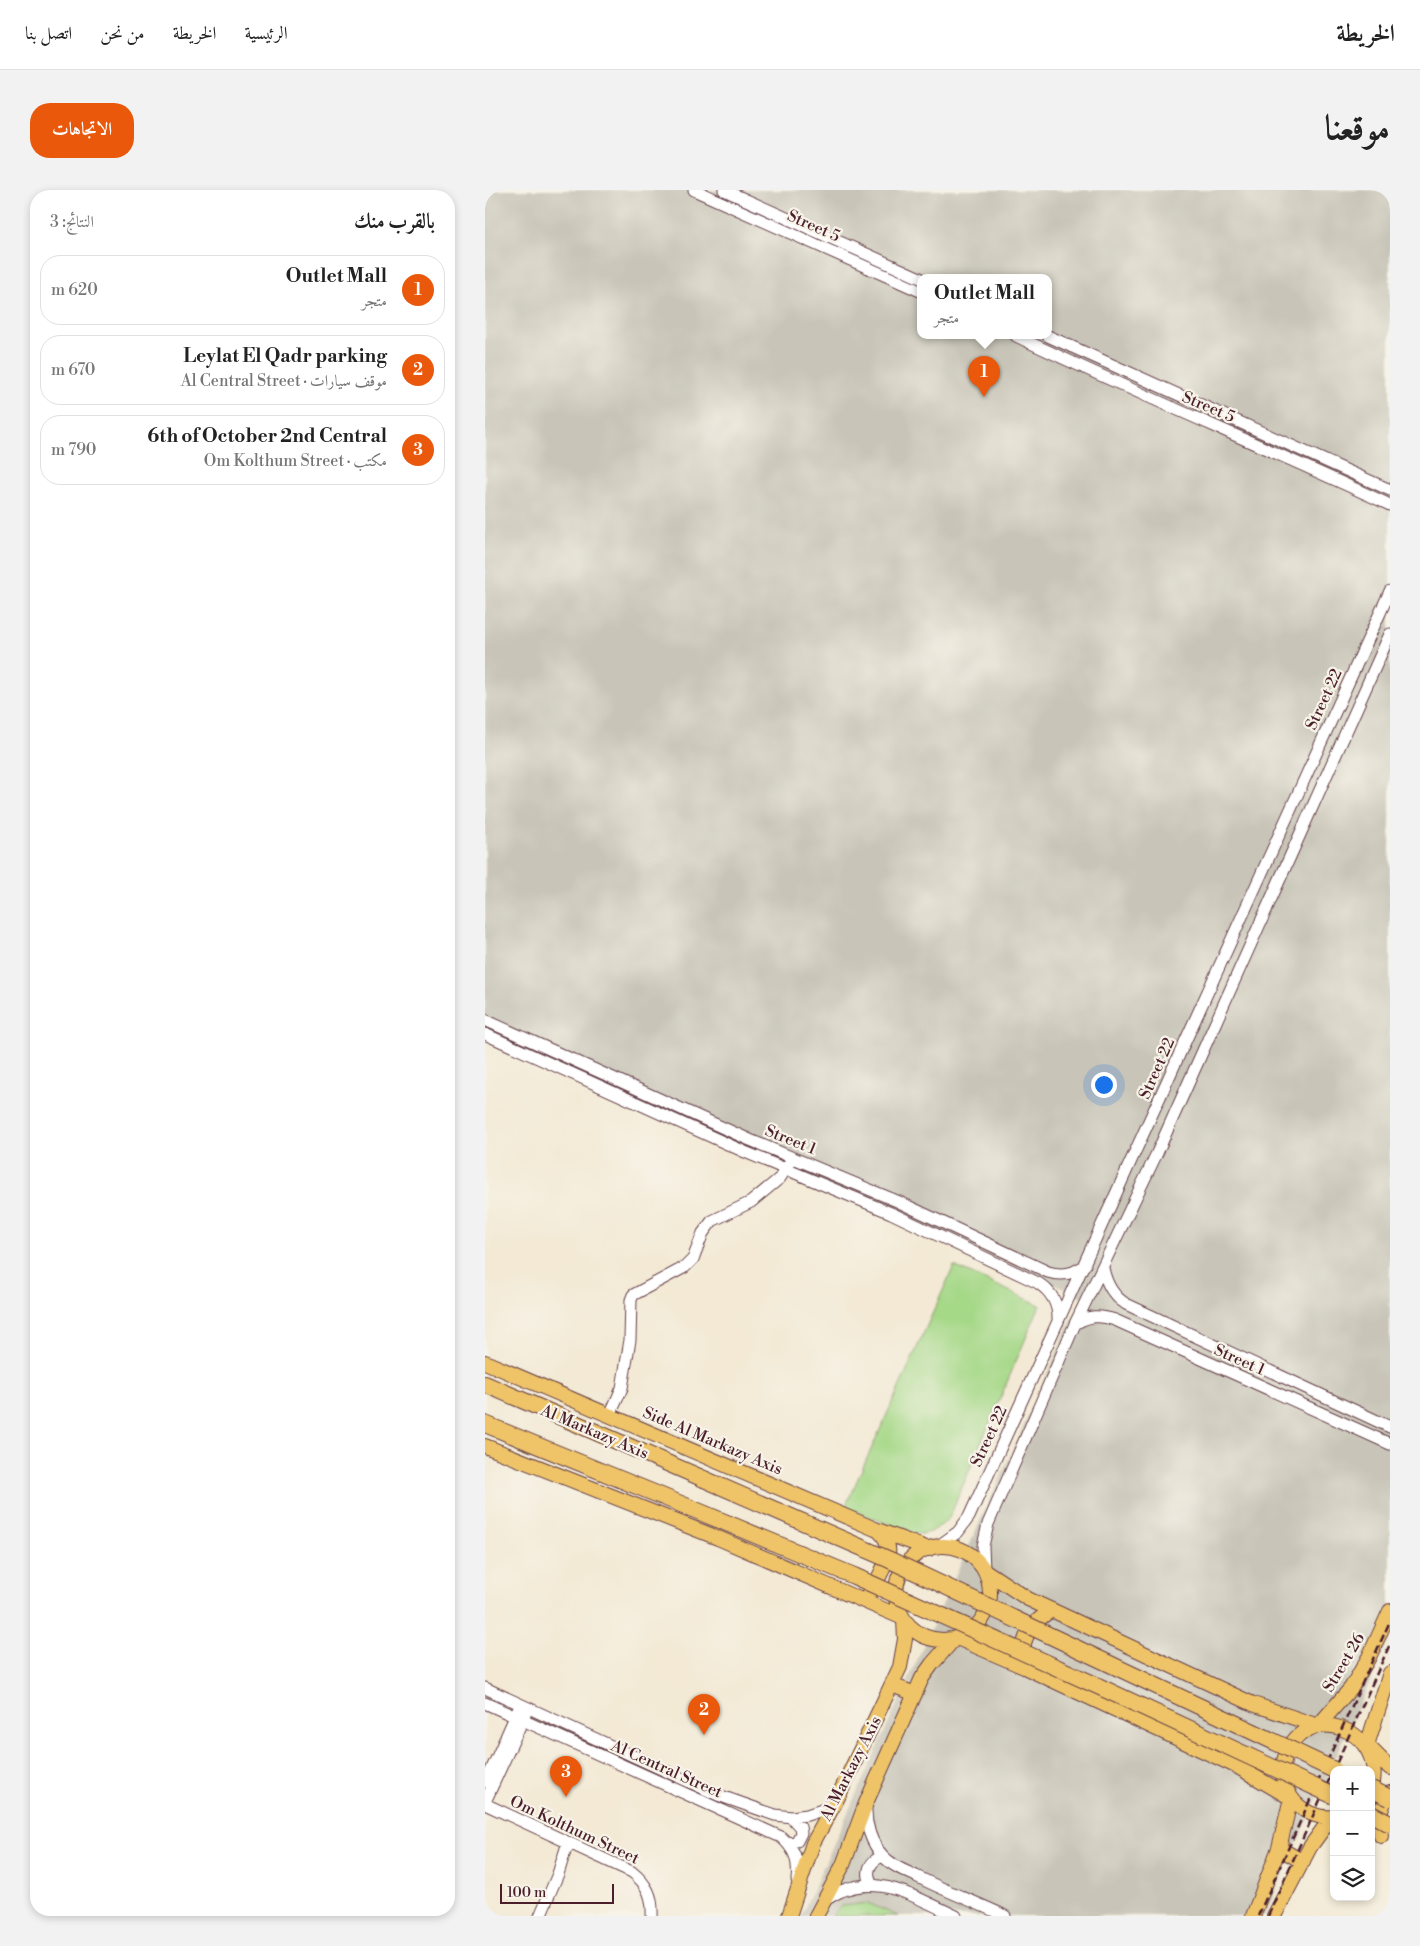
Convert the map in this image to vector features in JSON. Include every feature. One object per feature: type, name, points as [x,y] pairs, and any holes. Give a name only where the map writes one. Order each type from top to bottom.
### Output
[{"type":"highway","name":"Al Markazy Axis","points":[[485,1384],[890,1560],[1330,1768]]},
{"type":"highway","points":[[485,1424],[854,1576],[1100,1687],[1330,1794]]},
{"type":"highway","points":[[1375,1792],[1390,1798]]},
{"type":"highway","points":[[1375,1821],[1383,1834]]},
{"type":"main road","name":"Side Al Markazy Axis","points":[[485,1362],[878,1530],[933,1548]]},
{"type":"main road","points":[[485,1446],[717,1538],[904,1619]]},
{"type":"main road","points":[[857,1598],[873,1589],[889,1552],[888,1543],[878,1530]]},
{"type":"main road","points":[[984,1570],[990,1592],[985,1614],[977,1626],[956,1638],[947,1640],[931,1639],[916,1632],[904,1619],[899,1610],[896,1594],[899,1577],[903,1570],[914,1557],[933,1548],[952,1547],[967,1553],[984,1570],[1028,1598],[1052,1610],[1253,1704],[1318,1726]]},
{"type":"main road","points":[[1024,1667],[1022,1655],[1027,1633],[1042,1616],[1052,1610]]},
{"type":"main road","name":"Street 26","points":[[1318,1726],[1351,1688],[1369,1657],[1390,1611]]},
{"type":"main road","name":"Al Markazy Axis","points":[[789,1916],[813,1843],[836,1801],[900,1667],[906,1629],[904,1619]]},
{"type":"main road","points":[[956,1638],[1024,1667],[1238,1767],[1291,1798]]},
{"type":"main road","name":"Al Markazy Axis","points":[[816,1916],[849,1852],[866,1802],[915,1694],[932,1664],[956,1638]]},
{"type":"main road","points":[[1375,1766],[1375,1761],[1367,1745],[1390,1673]]},
{"type":"main road","points":[[892,1685],[915,1694]]},
{"type":"main road","points":[[1330,1818],[1319,1817],[1299,1807],[1291,1798],[1286,1788],[1283,1777],[1283,1765],[1286,1754],[1300,1736],[1318,1726],[1327,1725],[1345,1728],[1354,1732],[1390,1768]]},
{"type":"main road","points":[[1383,1834],[1379,1822],[1380,1810],[1390,1793]]},
{"type":"main road","points":[[1253,1916],[1279,1848],[1291,1798]]},
{"type":"main road","points":[[1274,1916],[1320,1832],[1330,1821]]},
{"type":"main road","points":[[1279,1848],[1303,1862]]},
{"type":"street","name":"Street 5","points":[[694,190],[791,226],[917,277]]},
{"type":"street","name":"Street 5","points":[[724,190],[917,289]]},
{"type":"street","name":"Street 5","points":[[1052,338],[1390,490]]},
{"type":"street","name":"Street 5","points":[[1022,339],[1095,374],[1390,504]]},
{"type":"street","name":"Street 22","points":[[933,1548],[958,1532],[969,1517],[1390,591]]},
{"type":"street","name":"Street 22","points":[[984,1570],[983,1546],[988,1524],[1075,1324],[1103,1268],[1201,1054],[1390,634]]},
{"type":"street","points":[[1308,769],[1326,777]]},
{"type":"street","name":"Street 1","points":[[485,1020],[750,1140],[897,1201],[1048,1272],[1067,1274],[1085,1265]]},
{"type":"street","name":"Street 1","points":[[485,1034],[786,1170],[891,1213],[1038,1283],[1054,1299],[1058,1310],[1058,1322]]},
{"type":"street","points":[[1183,1046],[1201,1054]]},
{"type":"street","points":[[610,1415],[622,1388],[630,1340],[631,1300],[633,1294],[685,1267],[693,1259],[703,1233],[712,1221],[751,1202],[766,1190],[786,1170],[792,1157]]},
{"type":"street","name":"Street 1","points":[[1103,1268],[1110,1289],[1120,1300],[1390,1427]]},
{"type":"street","name":"Street 1","points":[[1075,1324],[1091,1317],[1107,1317],[1390,1444]]},
{"type":"street","points":[[1239,1377],[1247,1361]]},
{"type":"street","points":[[969,1517],[988,1524]]},
{"type":"street","name":"Al Central Street","points":[[485,1688],[719,1795],[775,1815],[791,1817],[814,1813],[836,1801]]},
{"type":"street","name":"Al Central Street","points":[[485,1703],[770,1832],[788,1844]]},
{"type":"street","points":[[485,1803],[525,1706]]},
{"type":"street","points":[[485,1784],[519,1719]]},
{"type":"street","points":[[866,1802],[866,1819],[870,1836],[883,1856],[895,1866],[1005,1916]]},
{"type":"street","name":"Om Kolthum Street","points":[[485,1803],[626,1868],[642,1880],[649,1892],[653,1905],[652,1916]]},
{"type":"street","points":[[791,1817],[800,1828],[801,1833],[797,1841],[788,1844],[796,1857],[798,1866],[797,1892]]},
{"type":"street","points":[[540,1916],[558,1874],[568,1842]]},
{"type":"street","points":[[872,1884],[868,1877],[869,1869],[875,1859],[883,1856]]},
{"type":"street","points":[[823,1902],[843,1890],[872,1884],[882,1885],[903,1892],[955,1916]]},
{"type":"shaded area","points":[[485,190],[1390,190],[1390,1637],[1332,1766],[1330,1766],[1330,1770],[1264,1916],[801,1916],[1082,1297],[485,1028]]},
{"type":"green space","points":[[954,1266],[1040,1305],[949,1518],[934,1530],[922,1534],[896,1527],[845,1507]]},
{"type":"green space","points":[[868,1903],[898,1916],[832,1916],[842,1906]]},
{"type":"railway","points":[[1258,1916],[1390,1621]]},
{"type":"railway","points":[[1268,1916],[1390,1644]]},
{"type":"place","name":"Outlet Mall","points":[[984,397]]},
{"type":"place","name":"Leylat El Qadr parking","points":[[704,1735]]},
{"type":"place","name":"6th of October 2nd Central","points":[[566,1797]]}]
